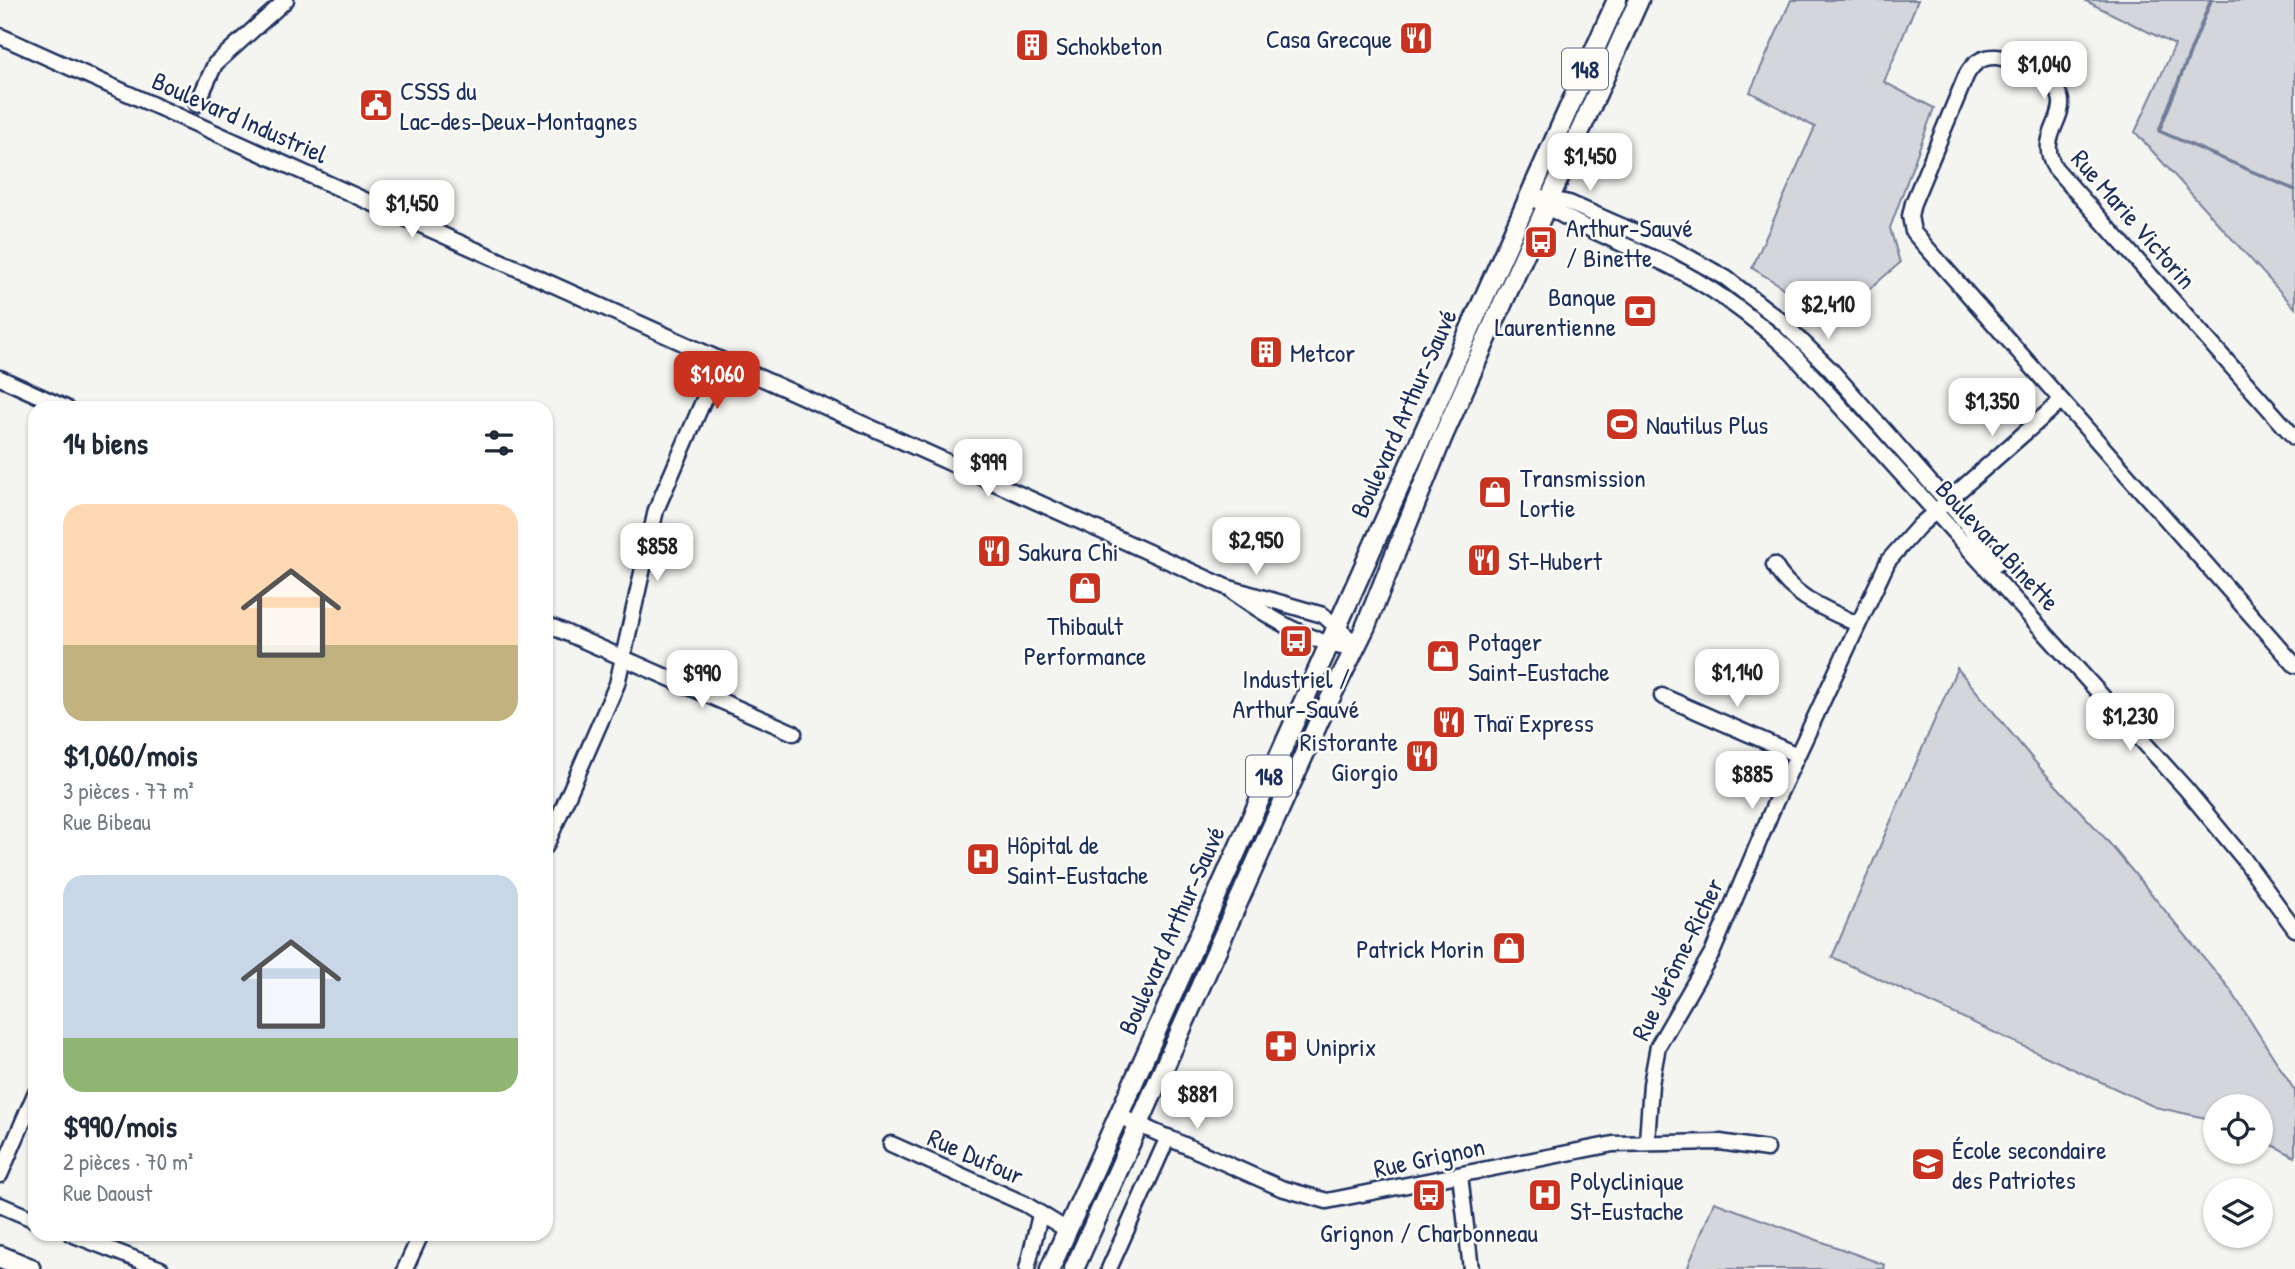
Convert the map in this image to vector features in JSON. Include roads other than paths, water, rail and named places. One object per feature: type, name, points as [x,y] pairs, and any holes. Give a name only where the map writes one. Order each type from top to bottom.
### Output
[{"type":"highway","points":[[0,1257],[29,1269]]},
{"type":"main road","name":"Boulevard Arthur-Sauvé","points":[[1050,1269],[1616,0]]},
{"type":"main road","name":"Boulevard Arthur-Sauvé","points":[[1074,1269],[1355,647],[1443,436],[1555,205],[1639,0]]},
{"type":"street","points":[[197,104],[215,64],[286,0]]},
{"type":"street","name":"Boulevard Industriel","points":[[0,36],[1226,587],[1318,613],[1336,624],[1355,647]]},
{"type":"street","name":"Rue Marie Victorin","points":[[2293,657],[1935,261],[1911,228],[1913,203],[1966,76],[1976,63],[1989,57],[2006,60],[2056,86],[2062,103],[2049,142],[2049,155],[2055,168],[2295,438]]},
{"type":"street","name":"Boulevard Binette","points":[[1529,195],[1660,243],[1726,278],[1793,332],[1947,501],[1995,562],[2213,808],[2295,915]]},
{"type":"street","name":"Boulevard Binette","points":[[1555,205],[1684,273],[1768,332],[1803,364],[1933,513],[1993,573],[2192,796],[2243,858],[2295,929]]},
{"type":"street","points":[[553,830],[617,684],[656,510],[721,360]]},
{"type":"street","points":[[0,378],[51,401]]},
{"type":"street","name":"Rue Jérôme-Richer","points":[[1647,1141],[1651,1084],[1658,1046],[1713,951],[1797,755],[1888,561],[1933,513],[2061,401]]},
{"type":"street","points":[[1774,565],[1784,580],[1800,594],[1857,624]]},
{"type":"street","name":"Boulevard Industriel","points":[[1226,587],[1267,616],[1313,640],[1355,647]]},
{"type":"street","points":[[553,627],[794,733]]},
{"type":"street","points":[[1662,696],[1797,755]]},
{"type":"street","points":[[0,1175],[28,1110]]},
{"type":"street","name":"Rue Grignon","points":[[1117,1115],[1280,1188],[1322,1201],[1371,1195],[1589,1147],[1647,1141],[1731,1142],[1767,1149]]},
{"type":"street","points":[[1109,1269],[1168,1137]]},
{"type":"street","name":"Rue Dufour","points":[[891,1144],[1025,1204],[1066,1230]]},
{"type":"street","points":[[1460,1175],[1471,1269]]},
{"type":"street","points":[[0,1205],[28,1217]]},
{"type":"street","name":"Rue Dufour","points":[[1027,1269],[1040,1215]]},
{"type":"street","points":[[89,1241],[161,1269]]},
{"type":"street","points":[[405,1269],[418,1241]]},
{"type":"waterway","points":[[2211,0],[2159,131],[2295,190]]},
{"type":"place","name":"Casa Grecque","points":[[1416,38]]},
{"type":"place","name":"Schokbeton","points":[[1032,45]]},
{"type":"place","name":"CSSS du Lac-des-Deux-Montagnes","points":[[376,105]]},
{"type":"place","name":"Arthur-Sauvé / Binette","points":[[1541,242]]},
{"type":"place","name":"Banque Laurentienne","points":[[1640,311]]},
{"type":"place","name":"Metcor","points":[[1266,352]]},
{"type":"place","name":"Nautilus Plus","points":[[1622,424]]},
{"type":"place","name":"Transmission Lortie","points":[[1495,492]]},
{"type":"place","name":"Sakura Chi","points":[[994,551]]},
{"type":"place","name":"St-Hubert","points":[[1484,560]]},
{"type":"place","name":"Thibault Performance","points":[[1085,588]]},
{"type":"place","name":"Industriel / Arthur-Sauvé","points":[[1296,641]]},
{"type":"place","name":"Potager Saint-Eustache","points":[[1443,656]]},
{"type":"place","name":"Thaï Express","points":[[1449,722]]},
{"type":"place","name":"Ristorante Giorgio","points":[[1422,756]]},
{"type":"place","name":"Hôpital de Saint-Eustache","points":[[983,859]]},
{"type":"place","name":"Patrick Morin","points":[[1509,948]]},
{"type":"place","name":"Uniprix","points":[[1281,1046]]},
{"type":"place","name":"École secondaire des Patriotes","points":[[1928,1164]]},
{"type":"place","name":"Grignon / Charbonneau","points":[[1429,1195]]},
{"type":"place","name":"Polyclinique St-Eustache","points":[[1545,1195]]}]
